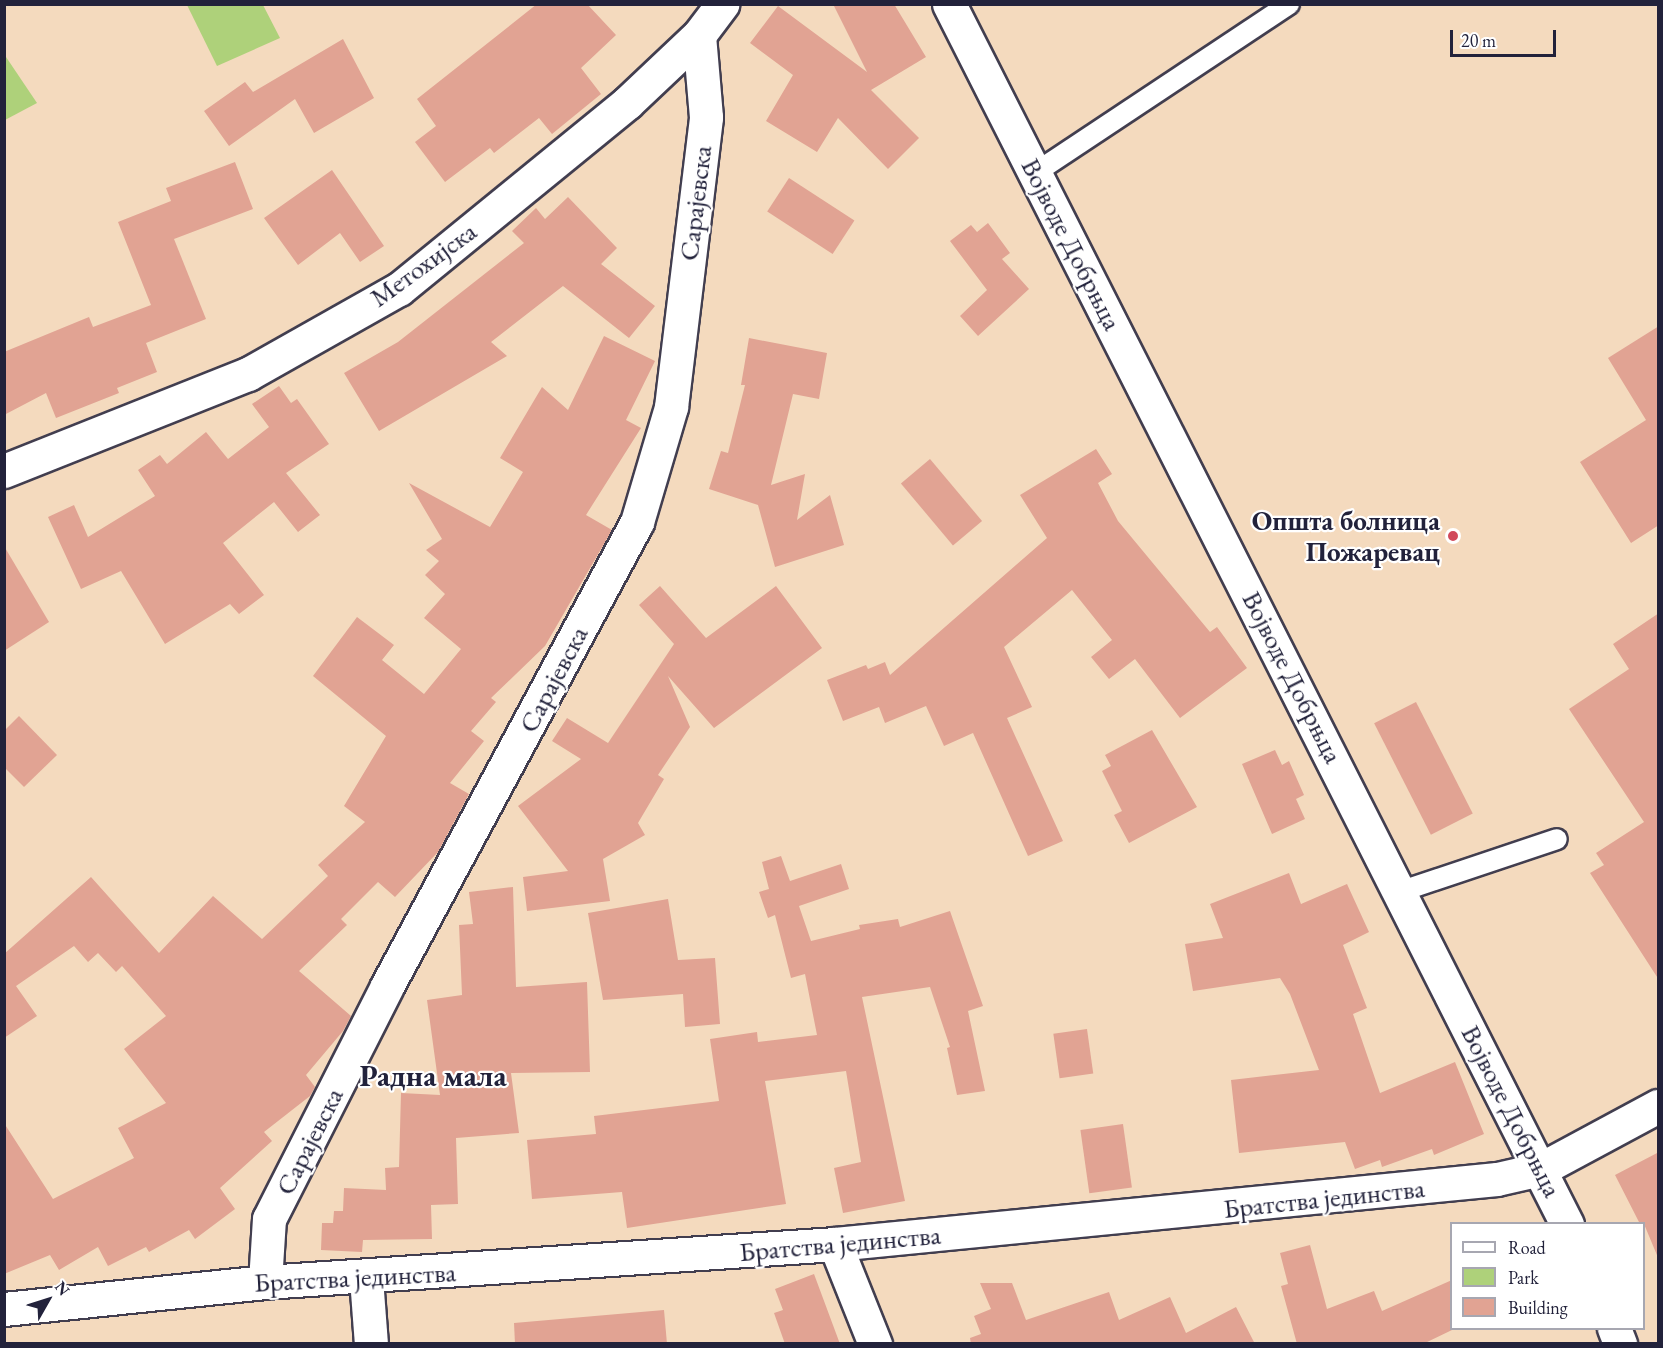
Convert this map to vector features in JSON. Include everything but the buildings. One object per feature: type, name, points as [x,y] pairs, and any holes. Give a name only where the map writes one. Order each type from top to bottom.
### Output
[{"type":"street","name":"Метохијска","points":[[4,471],[248,374],[399,289],[627,103],[699,35],[722,4]]},
{"type":"street","name":"Војводе Добрњца","points":[[948,4],[1402,891],[1566,1222]]},
{"type":"street","name":"Сарајевска","points":[[265,1282],[269,1219],[387,986],[638,522],[672,395],[706,117],[699,35]]},
{"type":"street","name":"Братства јединства","points":[[4,1309],[265,1282],[366,1278],[835,1244],[1497,1179],[1541,1169],[1659,1106]]},
{"type":"street","points":[[835,1244],[875,1344]]},
{"type":"street","points":[[366,1278],[371,1344]]},
{"type":"street","points":[[1614,1330],[1620,1344]]},
{"type":"lane","points":[[1035,173],[1289,4]]},
{"type":"lane","points":[[1402,891],[1557,839]]},
{"type":"green space","points":[[187,5],[263,5],[280,38],[217,66]]},
{"type":"green space","points":[[4,54],[37,103],[5,120],[4,120]]},
{"type":"place","name":"Општа болница Пожаревац","points":[[1453,536]]},
{"type":"district","name":"Радна мала","points":[[433,1076]]}]
